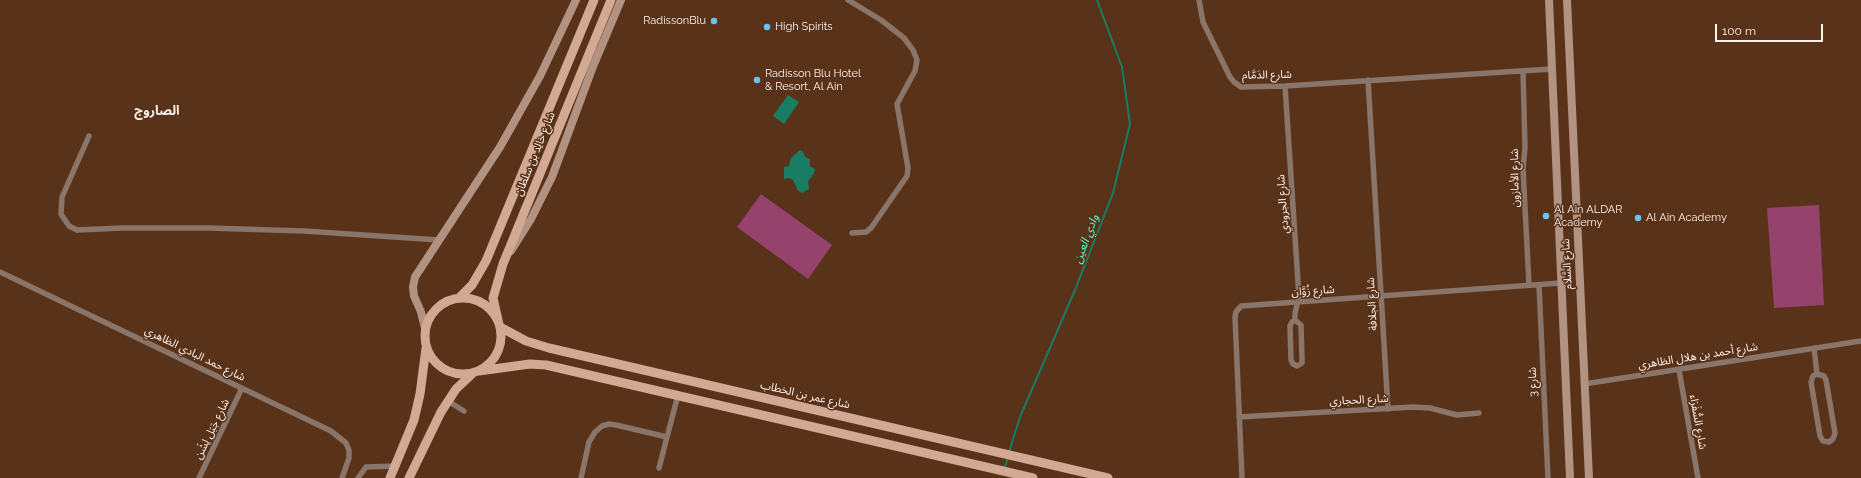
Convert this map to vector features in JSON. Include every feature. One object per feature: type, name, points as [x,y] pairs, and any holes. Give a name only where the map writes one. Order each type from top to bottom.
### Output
[{"type":"main road","name":"شارع خالِد بن سلطان","points":[[459,298],[472,285],[486,261],[594,0]]},
{"type":"main road","name":"شارع خالِد بن سلطان","points":[[499,323],[493,298],[503,264],[611,0]]},
{"type":"main road","points":[[390,478],[414,420],[420,394],[426,348],[425,328],[431,315],[441,304],[459,298],[473,299],[486,305],[499,323],[501,338],[499,348],[492,361],[476,372],[448,401],[410,478]]},
{"type":"main road","name":"شارع عمر بن الخطاب","points":[[499,323],[516,337],[542,347],[1108,478]]},
{"type":"main road","points":[[426,348],[431,358],[439,367],[460,375],[530,364],[546,365],[1033,478]]},
{"type":"street","points":[[425,328],[421,312],[414,296],[413,287],[415,277],[515,122],[558,40],[576,0]]},
{"type":"street","points":[[503,264],[531,219],[552,177],[592,69],[621,0]]},
{"type":"street","points":[[848,0],[881,20],[904,38],[913,50],[917,60],[915,71],[897,104],[908,168],[907,176],[871,228],[866,232],[852,233]]},
{"type":"street","name":"شارع الدَمَّام","points":[[1199,0],[1202,22],[1234,82],[1237,85],[1245,87],[1285,86],[1552,69]]},
{"type":"street","name":"شارع السَّلام","points":[[1549,0],[1570,478]]},
{"type":"street","name":"شارع السَّلام","points":[[1567,0],[1584,384],[1590,478]]},
{"type":"street","name":"شارع الأمازون","points":[[1523,71],[1525,148],[1523,168],[1529,286]]},
{"type":"street","name":"شارع الجلافة","points":[[1368,80],[1388,408]]},
{"type":"street","name":"شارع الجرودي","points":[[1285,86],[1299,302],[1295,320],[1290,326],[1291,360],[1292,364],[1298,366],[1302,363],[1302,352],[1300,325],[1295,320]]},
{"type":"street","points":[[89,136],[62,197],[61,214],[69,226],[77,230],[122,228],[209,228],[304,231],[439,240]]},
{"type":"street","name":"شارع حمد البادي الظاهري","points":[[0,272],[242,388],[339,437],[346,443],[349,458],[342,478]]},
{"type":"street","name":"شارع زُوَّان","points":[[1242,478],[1235,317],[1238,308],[1246,305],[1561,283]]},
{"type":"street","name":"شارع 3","points":[[1539,285],[1548,478]]},
{"type":"street","name":"شارع أحمد بن هلال الظاهري","points":[[1584,384],[1861,341]]},
{"type":"street","points":[[1814,348],[1817,374]]},
{"type":"street","name":"شارع السُّفَرَاء","points":[[1679,370],[1698,478]]},
{"type":"street","points":[[1817,374],[1824,376],[1826,380],[1835,433],[1833,440],[1829,442],[1823,441],[1820,436],[1811,382],[1813,376],[1817,374]]},
{"type":"street","name":"شارع جَبَل لِشَن","points":[[199,478],[242,388]]},
{"type":"street","points":[[659,468],[678,395]]},
{"type":"street","points":[[448,401],[464,411]]},
{"type":"street","name":"شارع الحجاري","points":[[1239,416],[1423,407],[1457,415],[1479,413]]},
{"type":"street","points":[[581,478],[589,442],[595,432],[602,426],[609,424],[616,425],[667,436]]},
{"type":"street","points":[[358,478],[366,467],[396,466]]},
{"type":"shaded area","points":[[761,194],[832,245],[808,279],[737,227]]},
{"type":"shaded area","points":[[1819,205],[1824,305],[1774,308],[1767,208]]},
{"type":"water","points":[[788,95],[799,102],[784,124],[773,116]]},
{"type":"water","points":[[800,150],[803,152],[805,157],[810,159],[810,167],[814,168],[815,170],[808,181],[809,189],[802,193],[798,191],[793,180],[789,178],[784,179],[784,167],[789,166],[791,158]]},
{"type":"waterway","name":"وادي العين","points":[[1009,452],[1020,417],[1075,290],[1113,193],[1130,124],[1122,67],[1097,0]]},
{"type":"waterway","name":"وادي العين","points":[[1004,469],[1008,458]]},
{"type":"place","name":"RadissonBlu","points":[[714,21]]},
{"type":"place","name":"High Spirits","points":[[767,27]]},
{"type":"place","name":"Radisson Blu Hotel & Resort, Al Ain","points":[[757,80]]},
{"type":"place","name":"Al Ain ALDAR Academy","points":[[1546,216]]},
{"type":"place","name":"Al Ain Academy","points":[[1638,218]]},
{"type":"district","name":"الصاروج","points":[[157,111]]}]
